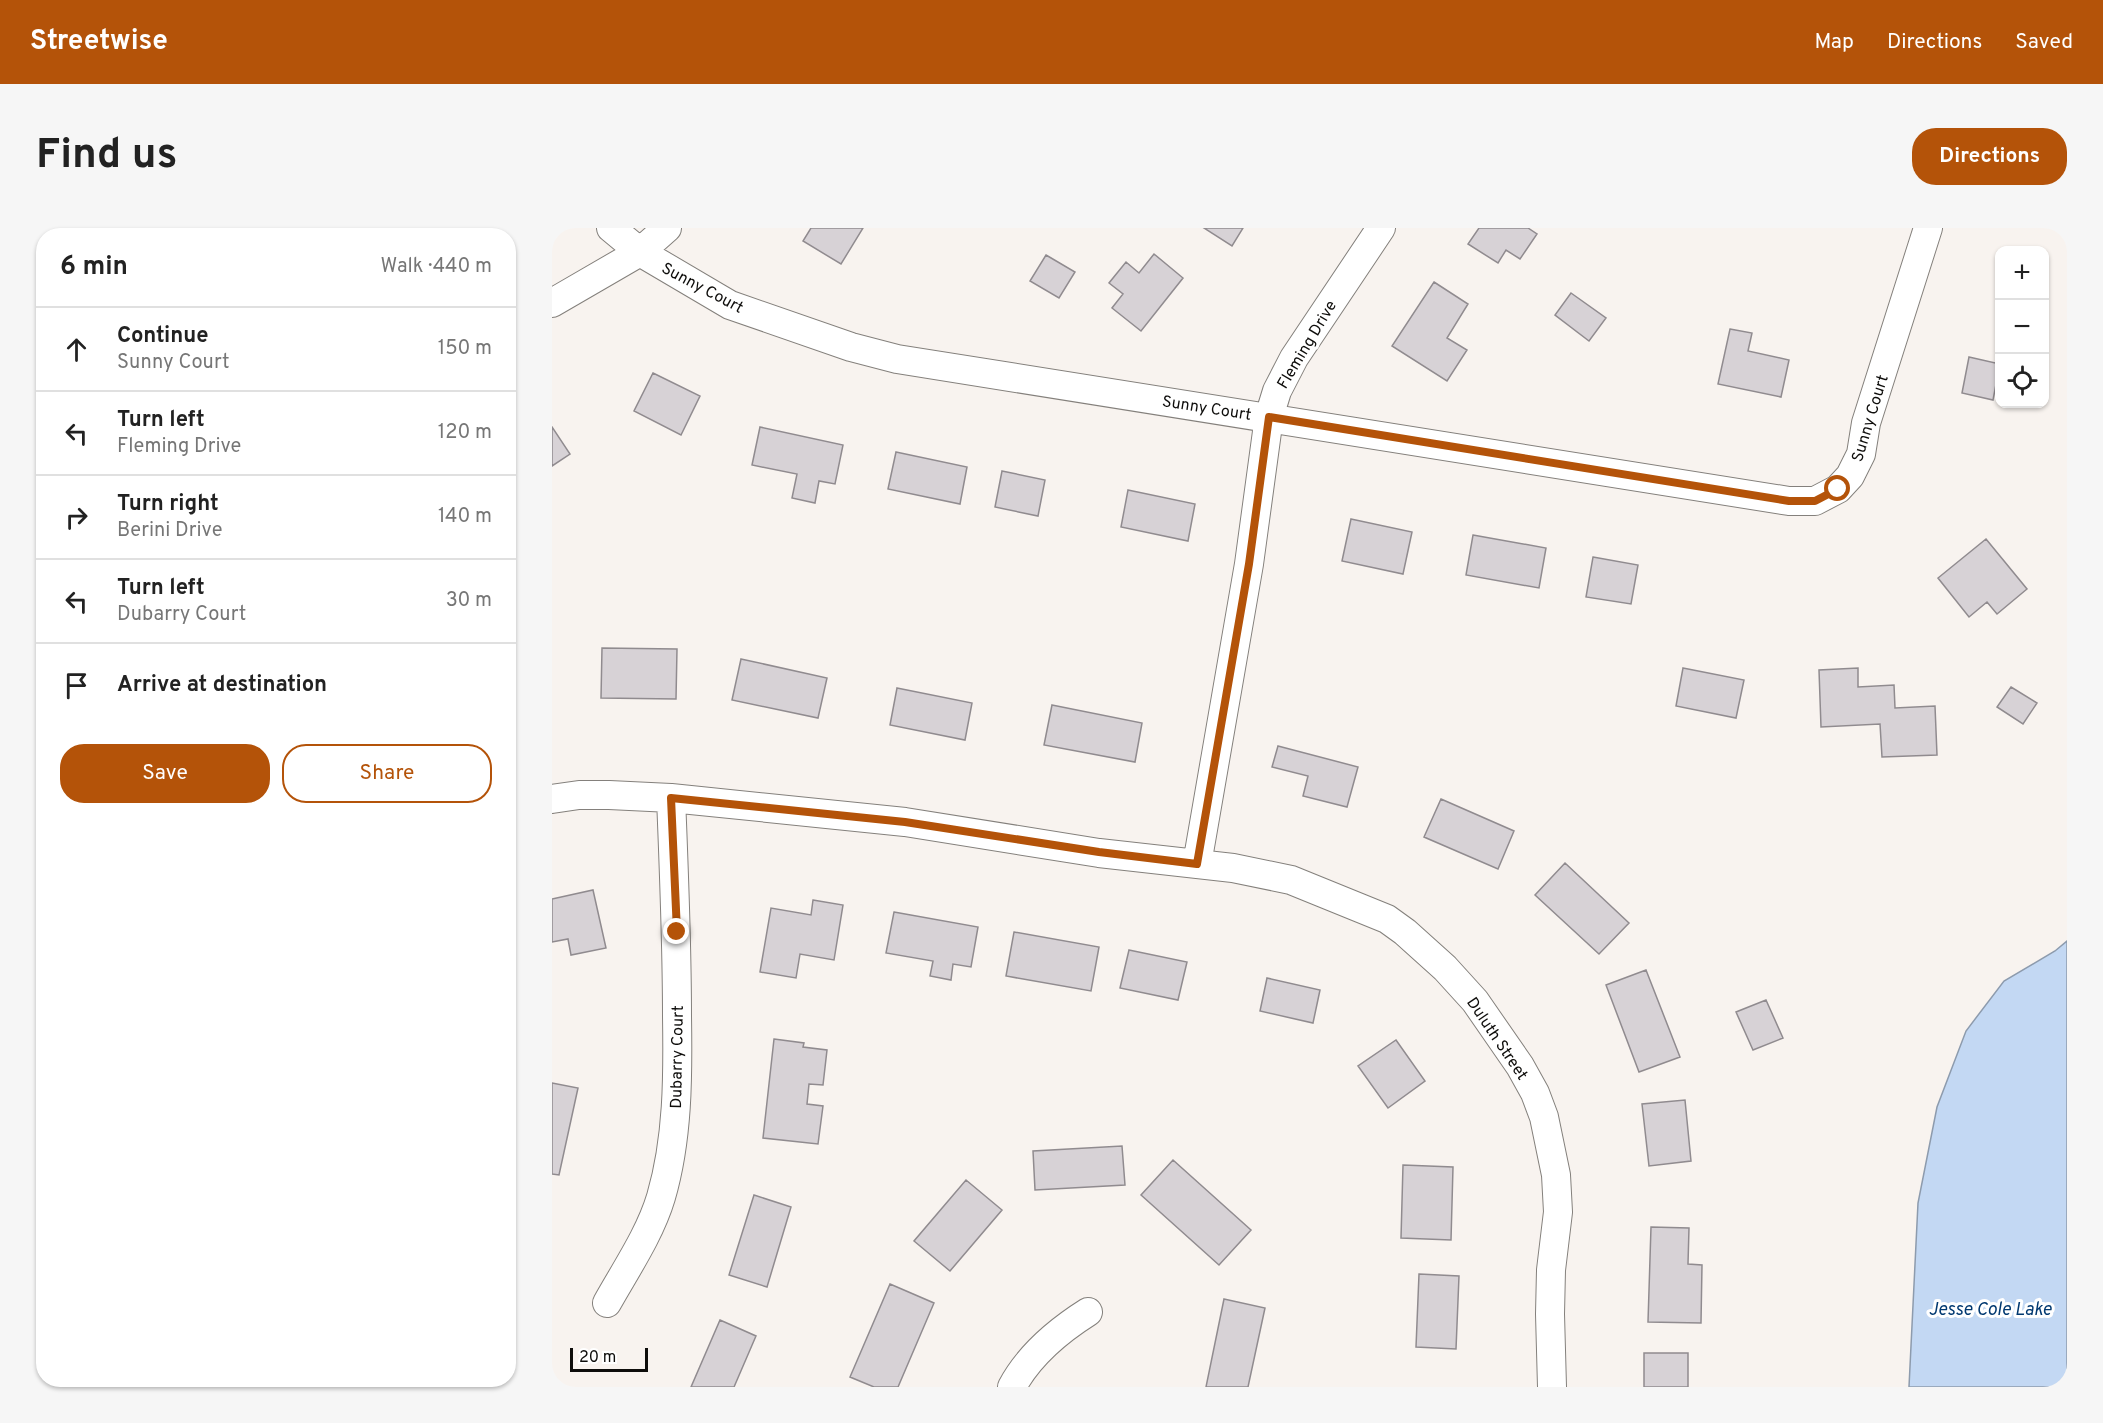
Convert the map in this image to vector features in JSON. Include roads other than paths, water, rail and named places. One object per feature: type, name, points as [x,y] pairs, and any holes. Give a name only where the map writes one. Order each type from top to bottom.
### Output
[{"type":"street","name":"Sunny Court","points":[[611,228],[640,252],[730,305],[851,347],[909,361],[1789,501],[1815,501],[1838,489],[1850,476],[1861,454],[1866,423],[1928,228]]},
{"type":"street","points":[[552,303],[640,252],[667,228]]},
{"type":"street","name":"Fleming Drive","points":[[1197,864],[1249,564],[1269,417],[1277,391],[1294,358],[1381,228]]},
{"type":"street","name":"Duluth Street","points":[[552,799],[579,795],[671,798],[905,822],[1099,852],[1243,869],[1291,880],[1387,919],[1445,968],[1475,1001],[1507,1047],[1535,1093],[1541,1108],[1556,1175],[1558,1212],[1551,1270],[1552,1387]]},
{"type":"street","name":"Dubarry Court","points":[[607,1302],[641,1242],[660,1199],[667,1171],[675,1110],[677,932],[671,798]]},
{"type":"street","points":[[1012,1387],[1018,1375],[1042,1348],[1061,1330],[1088,1312]]},
{"type":"water","name":"Jesse Cole Lake","points":[[2067,941],[2067,1387],[1909,1387],[1918,1203],[1937,1107],[1966,1031],[2004,981],[2055,951]]}]
